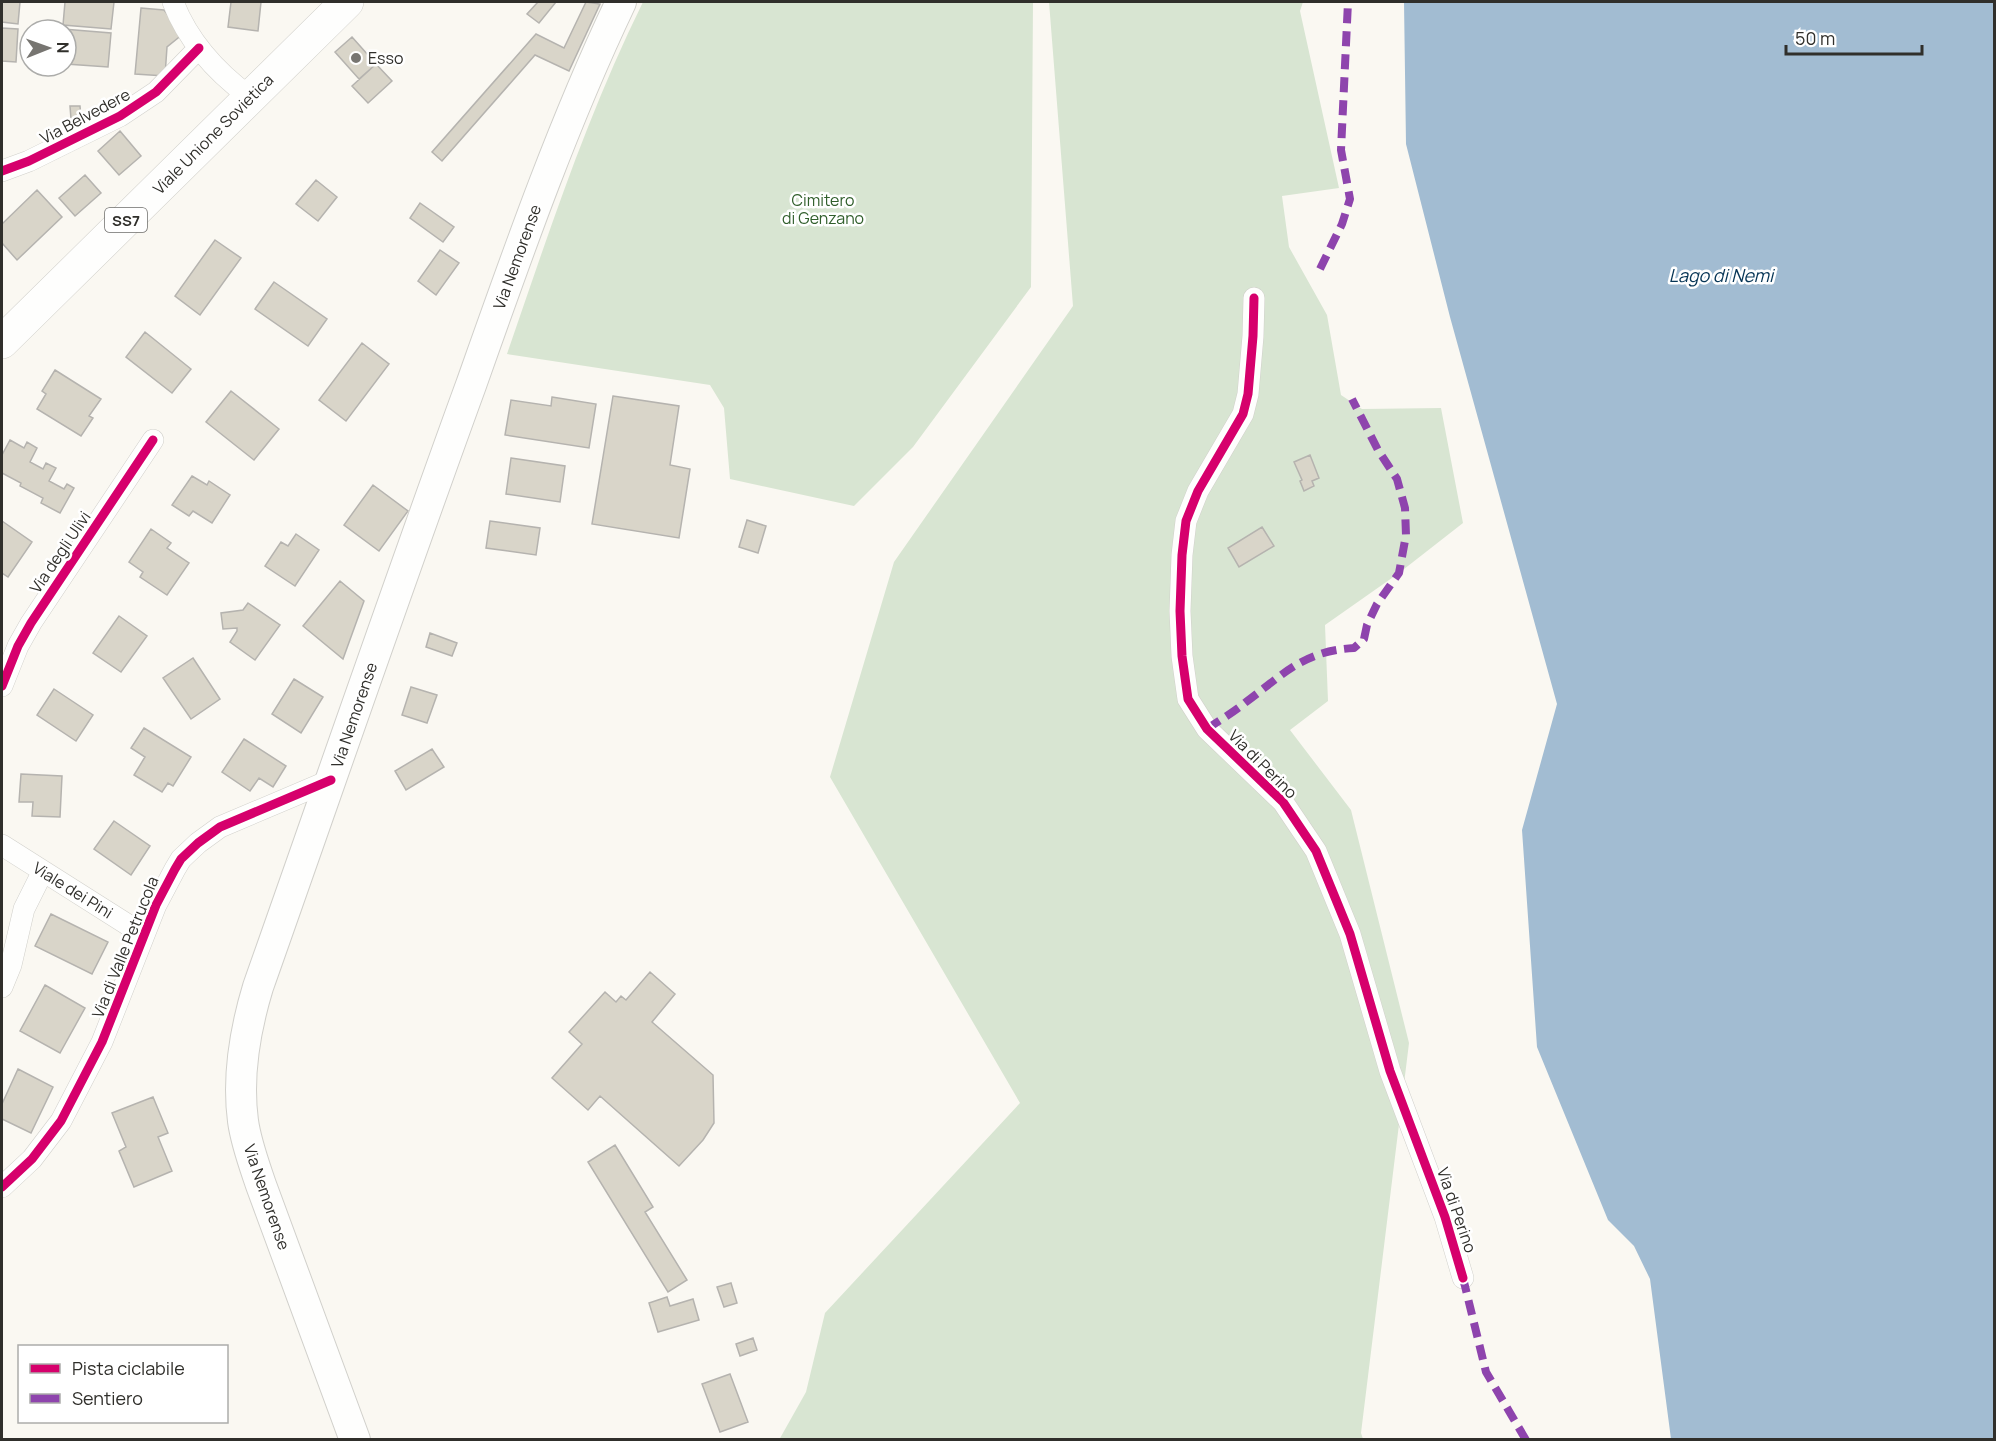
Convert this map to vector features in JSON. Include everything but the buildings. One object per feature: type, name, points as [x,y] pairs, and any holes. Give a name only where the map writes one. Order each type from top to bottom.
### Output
[{"type":"main road","name":"Viale Unione Sovietica","points":[[2,342],[347,2]]},
{"type":"main road","name":"Via Nemorense","points":[[355,1440],[261,1185],[246,1135],[241,1100],[244,1045],[256,994],[548,171],[584,81],[621,2]]},
{"type":"street","points":[[173,2],[182,22],[199,48],[218,71],[250,97]]},
{"type":"street","name":"Via Belvedere","points":[[2,171],[29,161],[129,110],[156,92],[199,48]]},
{"type":"street","name":"Via di Perino","points":[[1254,298],[1248,393],[1244,414],[1198,491],[1186,521],[1180,611],[1182,656],[1188,699],[1207,729],[1283,802],[1316,851],[1350,934],[1390,1071],[1445,1217],[1463,1278]]},
{"type":"street","name":"Via degli Ulivi","points":[[2,686],[18,646],[32,623],[153,440]]},
{"type":"street","name":"Via di Valle Petrucola","points":[[2,1187],[32,1159],[61,1121],[109,1025],[156,905],[181,859],[220,827],[331,780]]},
{"type":"street","name":"Viale dei Pini","points":[[2,844],[144,935]]},
{"type":"street","points":[[2,987],[24,909],[43,871]]},
{"type":"green space","name":"Cimitero di Genzano","points":[[643,2],[1033,2],[1031,287],[913,447],[854,506],[730,479],[724,408],[710,385],[507,354],[586,132]]},
{"type":"green space","points":[[1049,2],[1303,2],[1300,11],[1339,188],[1282,196],[1289,247],[1327,315],[1341,395],[1362,409],[1441,408],[1463,523],[1399,573],[1325,625],[1328,701],[1290,730],[1351,810],[1409,1043],[1361,1433],[1363,1439],[779,1440],[806,1392],[825,1313],[1020,1103],[830,777],[894,562],[1073,306]]},
{"type":"water","name":"Lago di Nemi","points":[[1404,2],[1994,2],[1994,1439],[1671,1439],[1650,1279],[1634,1246],[1608,1220],[1537,1047],[1522,830],[1557,704],[1450,317],[1406,144]]},
{"type":"marked path","points":[[1320,269],[1342,224],[1350,199],[1341,150],[1348,2]]},
{"type":"marked path","points":[[1207,729],[1283,673],[1307,659],[1336,650],[1354,648],[1364,639],[1367,625],[1377,604],[1399,573],[1406,535],[1405,508],[1397,479],[1378,450],[1352,399]]},
{"type":"marked path","points":[[1463,1278],[1486,1372],[1526,1440]]},
{"type":"cycle path","points":[[2,171],[29,161],[120,116],[156,92],[199,48]]},
{"type":"cycle path","points":[[1254,298],[1248,394],[1243,414],[1198,491],[1186,521],[1180,611],[1182,656],[1188,699],[1207,729],[1283,802],[1316,851],[1350,934],[1390,1071],[1445,1217],[1463,1278]]},
{"type":"cycle path","points":[[2,686],[18,646],[31,623],[153,440]]},
{"type":"cycle path","points":[[2,1187],[32,1159],[61,1121],[102,1042],[156,905],[181,859],[220,827],[331,780]]},
{"type":"place","name":"Esso","points":[[356,58]]}]
